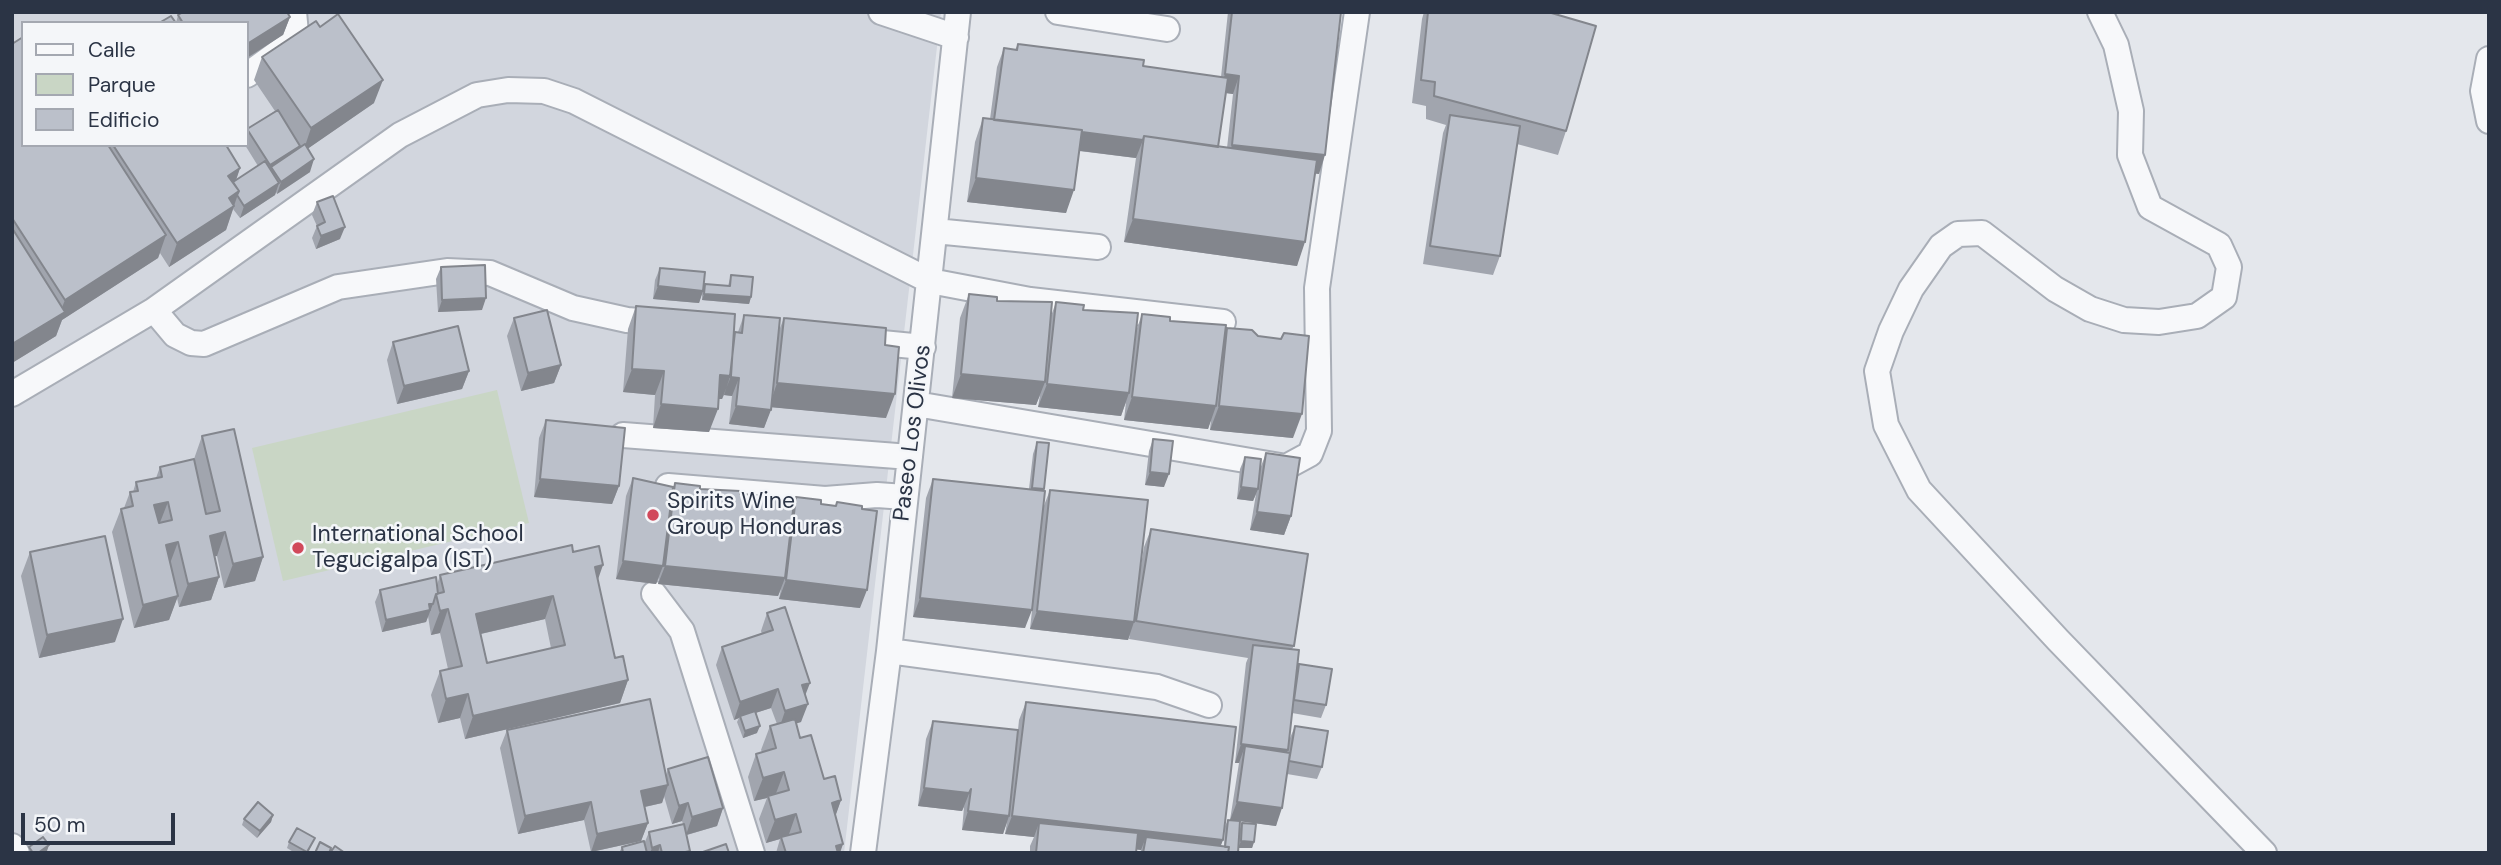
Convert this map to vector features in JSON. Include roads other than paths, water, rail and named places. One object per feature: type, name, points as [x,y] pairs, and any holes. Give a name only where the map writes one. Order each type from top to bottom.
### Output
[{"type":"street","points":[[248,74],[287,46],[296,33],[294,12]]},
{"type":"street","points":[[881,12],[957,24]]},
{"type":"street","points":[[1058,12],[1167,29]]},
{"type":"street","points":[[916,404],[1286,467],[1310,454],[1319,431],[1317,288],[1357,12]]},
{"type":"street","points":[[2100,12],[2116,45],[2131,111],[2130,155],[2151,208],[2219,245],[2229,267],[2224,297],[2197,316],[2159,322],[2124,320],[2090,309],[2055,289],[1982,233],[1958,234],[1941,246],[1933,257],[1911,289],[1891,331],[1877,371],[1886,425],[1919,490],[2264,853]]},
{"type":"street","name":"Paseo Los Olivos","points":[[863,853],[889,651],[957,24]]},
{"type":"street","points":[[2488,120],[2483,91],[2489,59]]},
{"type":"street","points":[[12,394],[154,310],[400,135],[477,96],[508,90],[544,91],[574,101],[930,281],[1030,300],[1223,322]]},
{"type":"street","points":[[936,231],[1098,247]]},
{"type":"street","points":[[154,310],[175,335],[191,343],[204,344],[338,287],[447,271],[490,273],[517,286],[587,311],[627,320],[683,325]]},
{"type":"street","points":[[822,338],[923,346]]},
{"type":"street","points":[[623,435],[910,457]]},
{"type":"street","points":[[639,484],[825,499],[877,495],[905,497]]},
{"type":"street","points":[[654,594],[682,631],[752,853]]},
{"type":"street","points":[[889,651],[1157,687],[1209,705]]},
{"type":"street","points":[[12,846],[18,853]]},
{"type":"place","name":"Spirits Wine Group Honduras","points":[[653,515]]},
{"type":"place","name":"International School Tegucigalpa (IST)","points":[[298,548]]}]
